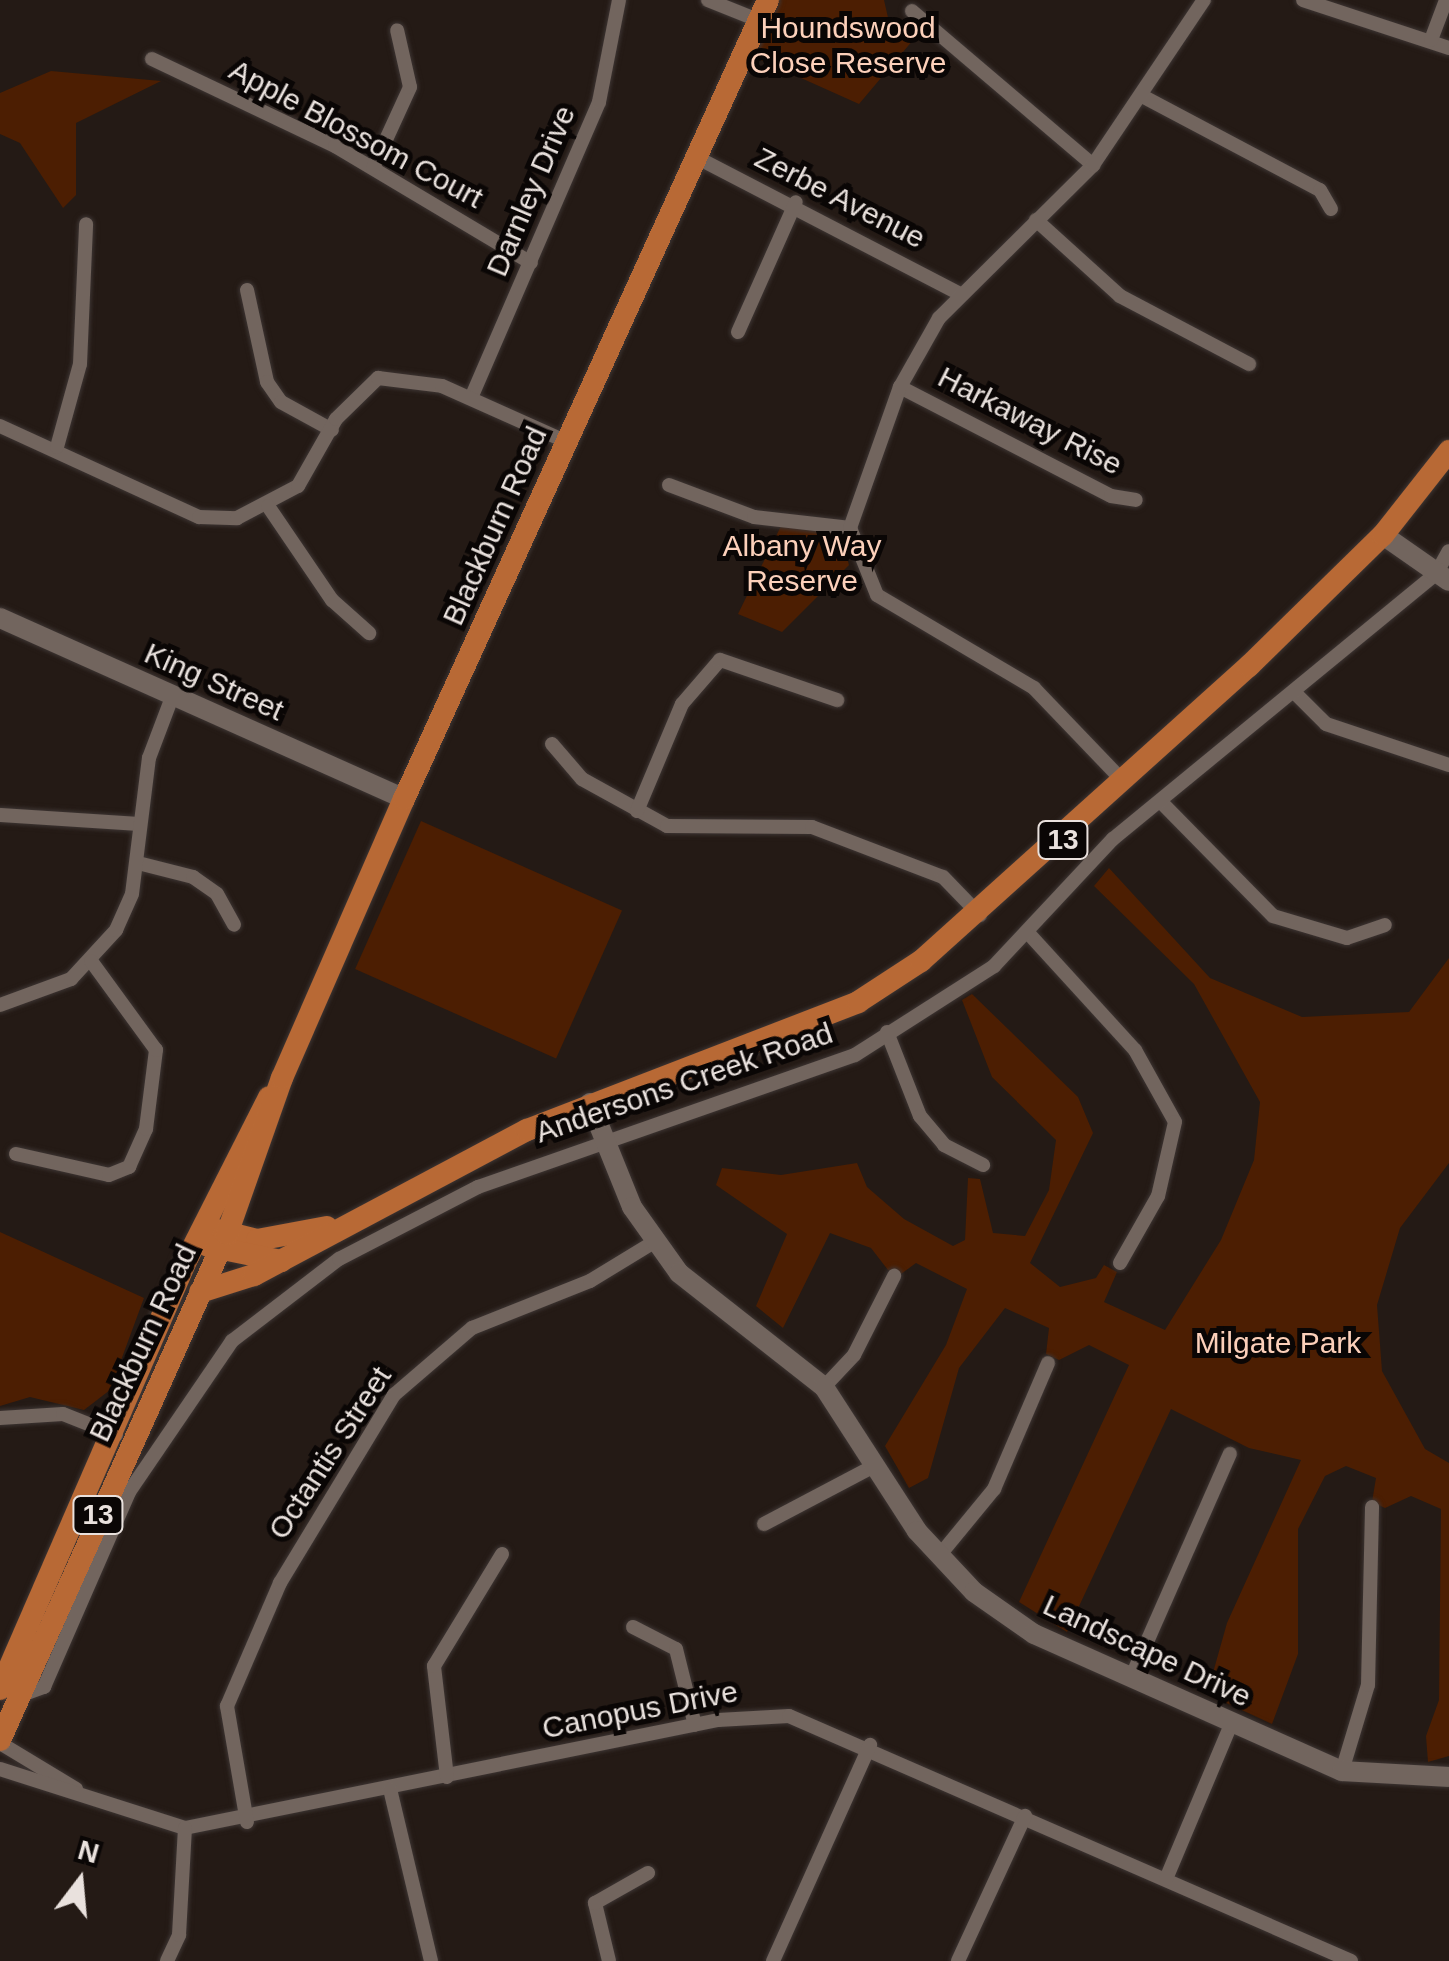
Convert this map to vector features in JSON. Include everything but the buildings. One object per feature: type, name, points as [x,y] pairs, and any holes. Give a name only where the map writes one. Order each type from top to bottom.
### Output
[{"type":"main road","name":"Blackburn Road","points":[[120,1438],[223,1243],[282,1078],[404,798],[763,10]]},
{"type":"main road","name":"Andersons Creek Road","points":[[223,1243],[281,1260],[335,1225],[590,1103],[858,1002],[980,915],[1124,782],[1383,535],[1449,451]]},
{"type":"main road","name":"Blackburn Road","points":[[0,1741],[10,1692],[120,1438],[196,1241],[282,1078]]},
{"type":"main road","name":"Andersons Creek Road","points":[[196,1241],[272,1239],[335,1225]]},
{"type":"main road","name":"13","points":[[200,1292],[281,1260]]},
{"type":"street","name":"Darnley Drive","points":[[471,398],[615,57],[619,0]]},
{"type":"street","points":[[708,0],[763,10]]},
{"type":"street","points":[[1303,0],[1449,48]]},
{"type":"street","points":[[1431,40],[1446,0]]},
{"type":"street","points":[[1124,782],[1034,688],[877,595],[850,528],[900,387],[958,293],[1092,165],[1144,97],[1200,1]]},
{"type":"street","points":[[912,12],[1092,165]]},
{"type":"street","points":[[373,168],[410,87],[397,30]]},
{"type":"street","name":"Apple Blossom Court","points":[[152,59],[373,168],[530,263]]},
{"type":"street","points":[[1144,97],[1320,190],[1331,209]]},
{"type":"street","name":"Zerbe Avenue","points":[[694,156],[796,202],[958,293]]},
{"type":"street","points":[[738,332],[796,202]]},
{"type":"street","points":[[1036,220],[1120,296],[1249,364]]},
{"type":"street","points":[[57,447],[80,364],[86,224]]},
{"type":"street","points":[[247,290],[267,382],[282,402],[332,430]]},
{"type":"street","points":[[0,426],[57,447],[199,517],[268,506],[298,486],[332,430],[378,378],[410,376],[471,398],[565,441]]},
{"type":"street","name":"Harkaway Rise","points":[[900,387],[1112,496],[1136,500]]},
{"type":"street","points":[[669,486],[754,516],[850,528]]},
{"type":"street","points":[[268,506],[332,600],[368,633]]},
{"type":"street","points":[[1383,535],[1442,578]]},
{"type":"street","name":"Andersons Creek Road","points":[[10,1692],[44,1687],[129,1492],[220,1352],[339,1259],[478,1187],[802,1077],[887,1032],[1029,934],[1114,839],[1163,804],[1294,692],[1442,578],[1449,550]]},
{"type":"street","name":"King Street","points":[[0,618],[404,798]]},
{"type":"street","points":[[638,811],[682,704],[720,660],[837,700]]},
{"type":"street","points":[[1294,692],[1326,724],[1449,765]]},
{"type":"street","points":[[0,1005],[71,979],[116,930],[138,863],[149,758],[172,697]]},
{"type":"street","points":[[552,744],[582,780],[638,811],[705,831],[812,826],[944,877],[980,915]]},
{"type":"street","points":[[1163,804],[1273,916],[1347,938],[1385,925]]},
{"type":"street","points":[[0,816],[140,824]]},
{"type":"street","points":[[138,863],[193,877],[217,894],[234,925]]},
{"type":"street","points":[[1029,934],[1134,1050],[1175,1122],[1158,1196],[1120,1263]]},
{"type":"street","points":[[16,1154],[109,1175],[129,1167],[146,1130],[156,1050],[91,961]]},
{"type":"street","points":[[887,1032],[920,1116],[944,1144],[984,1165]]},
{"type":"street","name":"Landscape Drive","points":[[590,1103],[603,1143],[654,1242],[679,1272],[824,1387],[938,1556],[1034,1634],[1342,1772],[1449,1776]]},
{"type":"street","name":"Octantis Street","points":[[247,1822],[227,1706],[280,1583],[394,1395],[472,1328],[590,1280],[654,1242]]},
{"type":"street","points":[[824,1387],[854,1355],[894,1276]]},
{"type":"street","points":[[938,1556],[967,1532],[994,1489],[1048,1363]]},
{"type":"street","points":[[0,1418],[38,1410],[120,1438]]},
{"type":"street","points":[[1131,1678],[1230,1454]]},
{"type":"street","points":[[764,1524],[876,1464]]},
{"type":"street","points":[[1342,1772],[1368,1685],[1372,1508]]},
{"type":"street","points":[[447,1777],[434,1666],[502,1554]]},
{"type":"street","points":[[633,1627],[676,1649],[695,1725]]},
{"type":"street","name":"Canopus Drive","points":[[0,1769],[185,1828],[247,1822],[695,1725],[789,1716],[870,1745],[1351,1961]]},
{"type":"street","points":[[1166,1879],[1231,1724]]},
{"type":"street","name":"Canopus Drive","points":[[0,1741],[80,1792]]},
{"type":"street","points":[[773,1961],[870,1745]]},
{"type":"street","points":[[390,1789],[431,1961]]},
{"type":"street","points":[[958,1961],[1025,1816]]},
{"type":"street","points":[[167,1961],[179,1934],[185,1828]]},
{"type":"street","points":[[609,1961],[595,1903],[648,1872]]},
{"type":"green space","name":"Houndswood Close Reserve","points":[[780,0],[884,0],[889,22],[919,33],[859,104],[754,57]]},
{"type":"green space","points":[[51,71],[161,81],[76,123],[76,195],[63,208],[20,143],[0,134],[0,93]]},
{"type":"green space","name":"Albany Way Reserve","points":[[781,526],[840,530],[849,565],[782,632],[738,614]]},
{"type":"green space","points":[[421,821],[622,910],[556,1058],[355,969]]},
{"type":"green space","name":"Milgate Park","points":[[1109,868],[1210,978],[1302,1017],[1409,1012],[1449,958],[1449,1163],[1400,1228],[1377,1305],[1382,1371],[1425,1449],[1449,1463],[1449,1756],[1428,1762],[1426,1736],[1439,1700],[1441,1509],[1411,1496],[1385,1508],[1372,1502],[1376,1478],[1346,1466],[1325,1476],[1298,1529],[1298,1654],[1272,1724],[1207,1694],[1227,1623],[1301,1460],[1249,1448],[1171,1409],[1067,1632],[1019,1602],[1129,1365],[1089,1345],[1059,1360],[1046,1354],[1049,1328],[1005,1308],[959,1368],[928,1478],[909,1488],[885,1446],[946,1345],[967,1289],[916,1263],[901,1274],[888,1270],[871,1248],[830,1233],[783,1328],[756,1306],[787,1234],[716,1185],[722,1168],[781,1175],[857,1163],[867,1187],[904,1219],[953,1246],[965,1240],[968,1178],[980,1179],[993,1233],[1025,1236],[1049,1190],[1056,1140],[992,1077],[962,1000],[972,994],[1078,1097],[1093,1133],[1030,1263],[1060,1287],[1096,1278],[1104,1265],[1117,1272],[1104,1302],[1165,1330],[1221,1240],[1254,1160],[1260,1102],[1194,984],[1094,886]]},
{"type":"green space","points":[[0,1232],[144,1298],[110,1390],[84,1410],[30,1397],[0,1406]]}]
